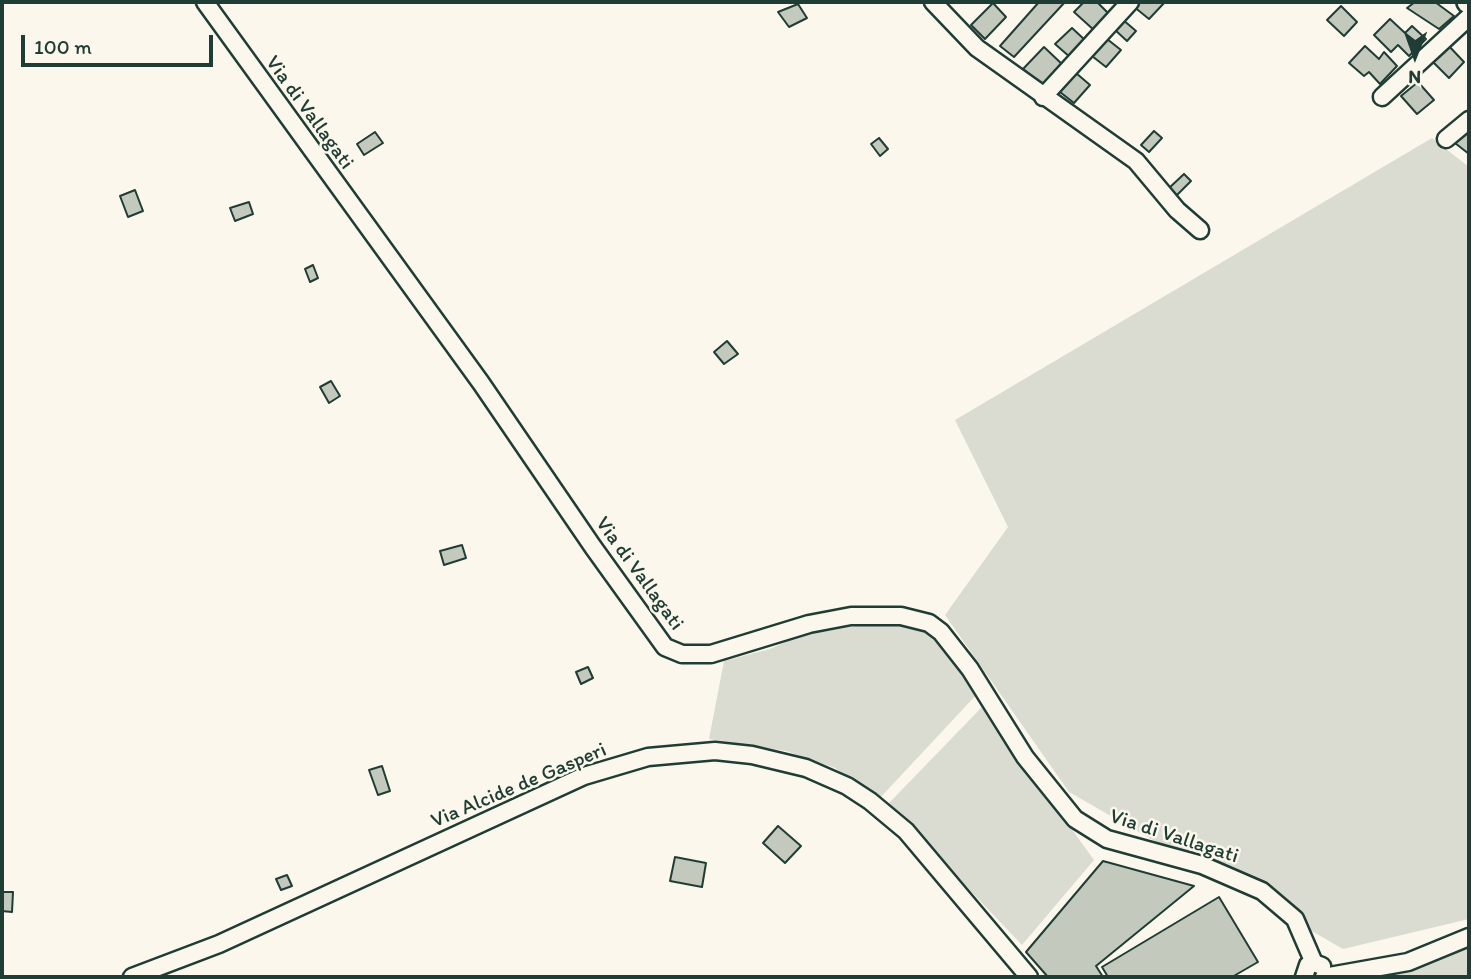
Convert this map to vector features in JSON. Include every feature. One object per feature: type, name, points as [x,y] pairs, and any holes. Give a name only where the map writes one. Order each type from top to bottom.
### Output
[{"type":"street","name":"Via di Vallagati","points":[[205,2],[481,383],[665,647],[682,654],[711,654],[809,624],[851,616],[901,616],[929,623],[942,632],[970,669],[1024,757],[1058,801],[1081,824],[1107,839],[1202,864],[1262,891],[1294,919],[1314,963],[1323,967],[1324,977]]},
{"type":"street","points":[[933,2],[976,48],[1136,161],[1177,209],[1200,230]]},
{"type":"street","points":[[1043,97],[1130,2]]},
{"type":"street","points":[[1382,97],[1469,17]]},
{"type":"street","points":[[1446,139],[1469,120]]},
{"type":"street","name":"Via Alcide de Gasperi","points":[[132,977],[219,944],[584,776],[648,757],[715,751],[752,755],[806,768],[846,786],[870,801],[906,831],[1029,977]]},
{"type":"street","points":[[1324,977],[1408,962],[1469,937]]},
{"type":"street","points":[[1304,977],[1305,968],[1314,963]]},
{"type":"shaded area","points":[[1432,138],[1469,167],[1469,919],[1343,949],[1069,792],[945,615],[1008,527],[955,420]]},
{"type":"shaded area","points":[[892,620],[936,634],[960,671],[979,692],[879,799],[835,768],[786,751],[709,739],[724,661],[770,649],[799,636]]},
{"type":"shaded area","points":[[983,706],[1094,860],[1022,945],[888,804]]},
{"type":"shaded area","points":[[1469,939],[1469,977],[1363,977]]},
{"type":"building","points":[[1039,2],[1065,2],[1014,57],[1000,46]]},
{"type":"building","points":[[1084,2],[1097,2],[1110,15],[1095,31],[1074,12]]},
{"type":"building","points":[[1138,2],[1165,2],[1149,19],[1133,6]]},
{"type":"building","points":[[1415,2],[1435,2],[1454,16],[1439,29],[1407,8]]},
{"type":"building","points":[[993,3],[1006,17],[985,39],[971,25]]},
{"type":"building","points":[[798,4],[807,18],[789,27],[778,12]]},
{"type":"building","points":[[1341,6],[1357,22],[1344,36],[1327,20]]},
{"type":"building","points":[[1122,19],[1136,31],[1127,41],[1114,29]]},
{"type":"building","points":[[1390,19],[1405,33],[1412,26],[1426,39],[1409,56],[1398,45],[1391,52],[1374,35]]},
{"type":"building","points":[[1072,28],[1086,41],[1071,58],[1055,44]]},
{"type":"building","points":[[1107,39],[1121,50],[1106,67],[1092,56]]},
{"type":"building","points":[[1447,44],[1464,62],[1449,78],[1431,60]]},
{"type":"building","points":[[1365,46],[1379,59],[1384,52],[1397,66],[1380,84],[1369,72],[1364,76],[1349,63]]},
{"type":"building","points":[[1044,47],[1064,66],[1044,86],[1023,69]]},
{"type":"building","points":[[1076,73],[1090,85],[1074,103],[1060,92]]},
{"type":"building","points":[[1418,82],[1434,100],[1417,114],[1401,96]]},
{"type":"building","points":[[1469,128],[1469,154],[1455,143]]},
{"type":"building","points":[[1154,131],[1162,138],[1149,152],[1141,145]]},
{"type":"building","points":[[375,132],[383,143],[364,155],[357,144]]},
{"type":"building","points":[[879,138],[888,149],[880,156],[871,144]]},
{"type":"building","points":[[1184,174],[1191,181],[1175,197],[1168,189]]},
{"type":"building","points":[[135,190],[143,211],[128,217],[120,196]]},
{"type":"building","points":[[249,202],[253,214],[235,221],[230,208]]},
{"type":"building","points":[[313,265],[318,278],[310,282],[305,269]]},
{"type":"building","points":[[727,341],[738,354],[724,364],[714,352]]},
{"type":"building","points":[[331,381],[340,396],[329,403],[320,387]]},
{"type":"building","points":[[462,545],[466,558],[444,565],[440,551]]},
{"type":"building","points":[[588,667],[593,678],[581,684],[576,672]]},
{"type":"building","points":[[382,766],[390,791],[378,795],[369,770]]},
{"type":"building","points":[[778,826],[801,846],[785,863],[763,843]]},
{"type":"building","points":[[675,857],[706,863],[702,887],[670,881]]},
{"type":"building","points":[[1103,861],[1194,886],[1096,966],[1103,977],[1048,977],[1026,952]]},
{"type":"building","points":[[287,875],[292,886],[281,890],[276,879]]},
{"type":"building","points":[[2,892],[13,892],[12,912],[2,911]]},
{"type":"building","points":[[1219,897],[1258,962],[1232,977],[1108,977],[1102,967]]}]
